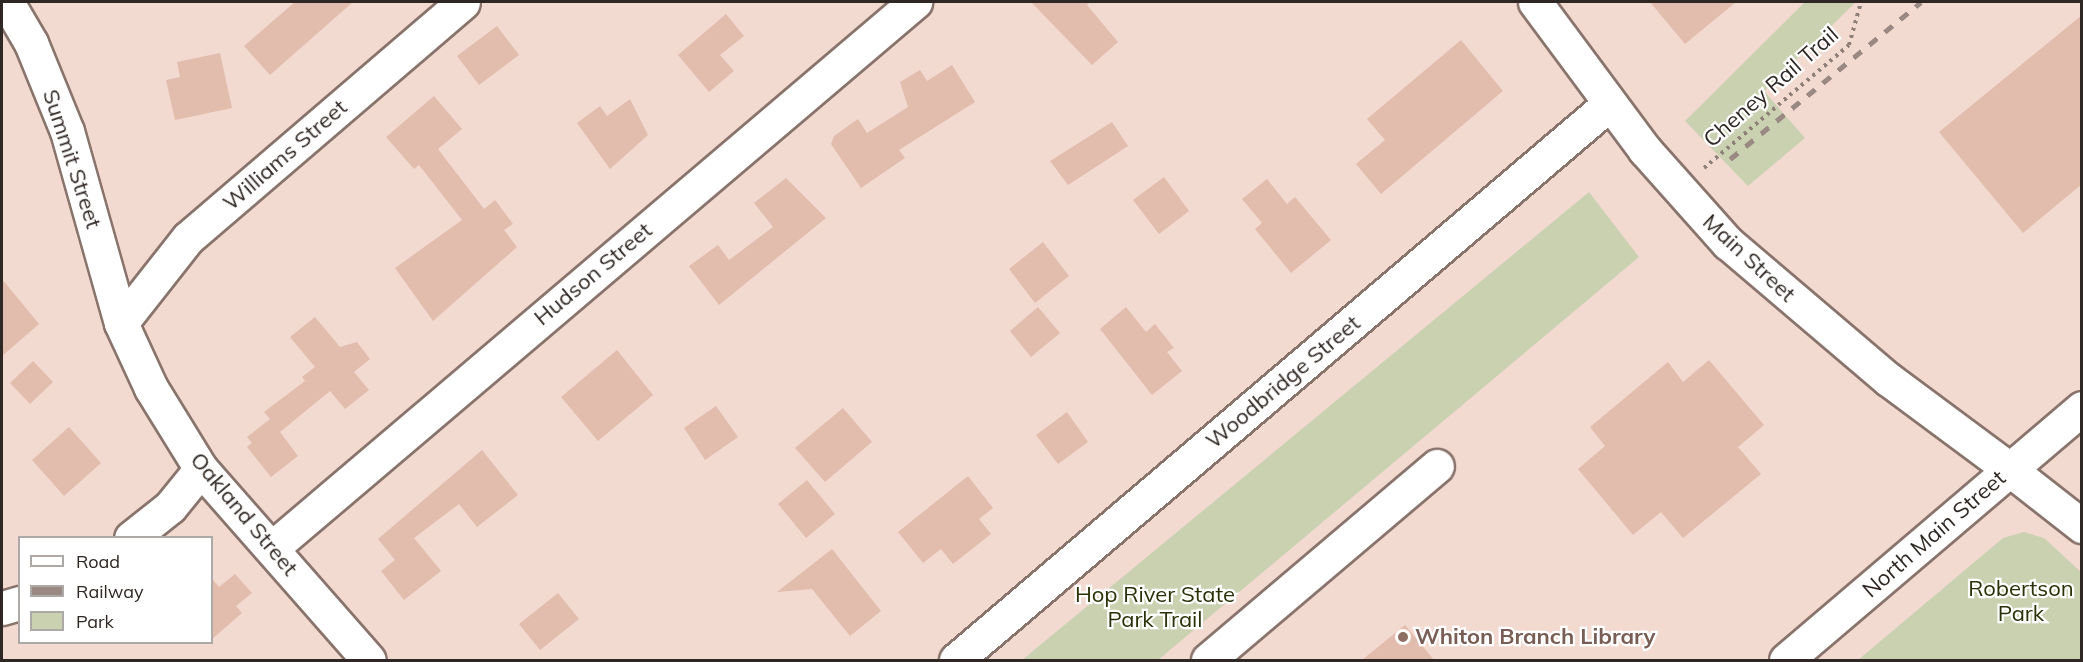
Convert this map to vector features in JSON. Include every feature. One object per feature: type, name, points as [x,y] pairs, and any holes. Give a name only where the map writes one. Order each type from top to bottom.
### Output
[{"type":"street","name":"Summit Street","points":[[7,2],[31,43],[67,131],[121,323]]},
{"type":"street","name":"Williams Street","points":[[121,323],[188,238],[464,2]]},
{"type":"street","name":"Hudson Street","points":[[272,548],[915,2]]},
{"type":"street","name":"Main Street","points":[[1535,2],[1609,104],[1675,186],[1751,264],[1888,379],[2082,526]]},
{"type":"street","name":"Woodbridge Street","points":[[956,660],[1609,104]]},
{"type":"street","name":"Oakland Street","points":[[121,323],[151,388],[201,469],[369,660]]},
{"type":"street","name":"North Main Street","points":[[1786,660],[2082,408]]},
{"type":"street","points":[[1208,660],[1437,466]]},
{"type":"street","points":[[132,536],[170,507],[201,469]]},
{"type":"street","points":[[2,608],[18,604]]},
{"type":"path","name":"Cheney Rail Trail","points":[[1710,163],[1849,45],[1861,2]]},
{"type":"green space","points":[[1805,2],[1856,2],[1764,91],[1805,138],[1748,186],[1685,121]]},
{"type":"green space","name":"Hop River State Park Trail","points":[[1589,192],[1639,257],[1158,660],[1022,660]]},
{"type":"green space","name":"Robertson Park","points":[[2024,532],[2044,538],[2081,572],[2081,660],[1858,660],[2003,538]]},
{"type":"building","points":[[295,2],[353,2],[270,75],[244,46]]},
{"type":"building","points":[[1031,2],[1090,2],[1087,5],[1118,42],[1092,65]]},
{"type":"building","points":[[1650,2],[1736,2],[1685,44]]},
{"type":"building","points":[[726,14],[744,36],[720,55],[734,71],[709,92],[678,55]]},
{"type":"building","points":[[2082,15],[2082,184],[2023,233],[1939,132]]},
{"type":"building","points":[[497,26],[519,55],[479,85],[457,56]]},
{"type":"building","points":[[1461,40],[1503,91],[1381,194],[1356,164],[1385,140],[1367,119]]},
{"type":"building","points":[[220,53],[232,108],[175,120],[166,80],[180,77],[177,62]]},
{"type":"building","points":[[952,65],[975,102],[899,150],[905,158],[861,188],[831,144],[834,136],[858,119],[867,133],[908,107],[900,82],[920,70],[927,81]]},
{"type":"building","points":[[434,96],[462,129],[438,149],[484,209],[495,200],[513,224],[504,230],[517,247],[433,321],[395,268],[462,220],[419,165],[414,169],[386,137]]},
{"type":"building","points":[[630,99],[648,135],[610,169],[577,123],[600,106],[607,116]]},
{"type":"building","points":[[1112,122],[1128,146],[1068,185],[1050,161]]},
{"type":"building","points":[[1164,177],[1189,211],[1159,234],[1133,200]]},
{"type":"building","points":[[786,178],[826,218],[719,305],[689,266],[718,245],[729,260],[773,227],[754,203]]},
{"type":"building","points":[[1267,179],[1287,204],[1295,197],[1331,240],[1291,273],[1255,229],[1262,223],[1242,199]]},
{"type":"building","points":[[1043,242],[1069,276],[1035,303],[1009,269]]},
{"type":"building","points":[[2,279],[39,324],[2,356]]},
{"type":"building","points":[[1038,307],[1060,333],[1031,357],[1010,331]]},
{"type":"building","points":[[1126,307],[1146,332],[1155,324],[1174,348],[1167,352],[1182,371],[1152,395],[1100,329]]},
{"type":"building","points":[[315,317],[340,347],[357,342],[370,359],[354,372],[369,390],[345,409],[330,391],[280,432],[298,456],[271,477],[247,447],[252,443],[247,437],[270,419],[264,412],[305,381],[302,377],[315,367],[290,337]]},
{"type":"building","points":[[617,350],[653,395],[598,441],[561,397]]},
{"type":"building","points":[[1709,360],[1764,425],[1738,447],[1761,474],[1683,538],[1661,512],[1633,535],[1578,469],[1605,446],[1590,427],[1668,362],[1683,382]]},
{"type":"building","points":[[33,361],[53,382],[30,404],[10,383]]},
{"type":"building","points":[[716,406],[738,437],[705,460],[684,428]]},
{"type":"building","points":[[843,408],[872,442],[825,482],[795,448]]},
{"type":"building","points":[[1067,412],[1088,442],[1058,464],[1036,435]]},
{"type":"building","points":[[69,427],[101,463],[64,496],[32,460]]},
{"type":"building","points":[[482,450],[518,495],[477,527],[459,504],[414,538],[441,571],[404,600],[381,571],[395,560],[378,539]]},
{"type":"building","points":[[968,476],[993,508],[979,519],[991,534],[953,564],[941,549],[923,563],[898,532]]},
{"type":"building","points":[[807,480],[835,514],[806,538],[778,504]]},
{"type":"building","points":[[832,549],[881,611],[850,636],[812,589],[777,592]]},
{"type":"building","points":[[235,574],[252,593],[236,606],[242,613],[213,638],[213,580],[219,587]]},
{"type":"building","points":[[558,593],[579,619],[540,650],[519,624]]},
{"type":"building","name":"Whiton Branch Library","points":[[1405,625],[1434,660],[1362,660]]},
{"type":"railway","points":[[1730,159],[1921,2]]},
{"type":"place","name":"Whiton Branch Library","points":[[1403,637]]}]
